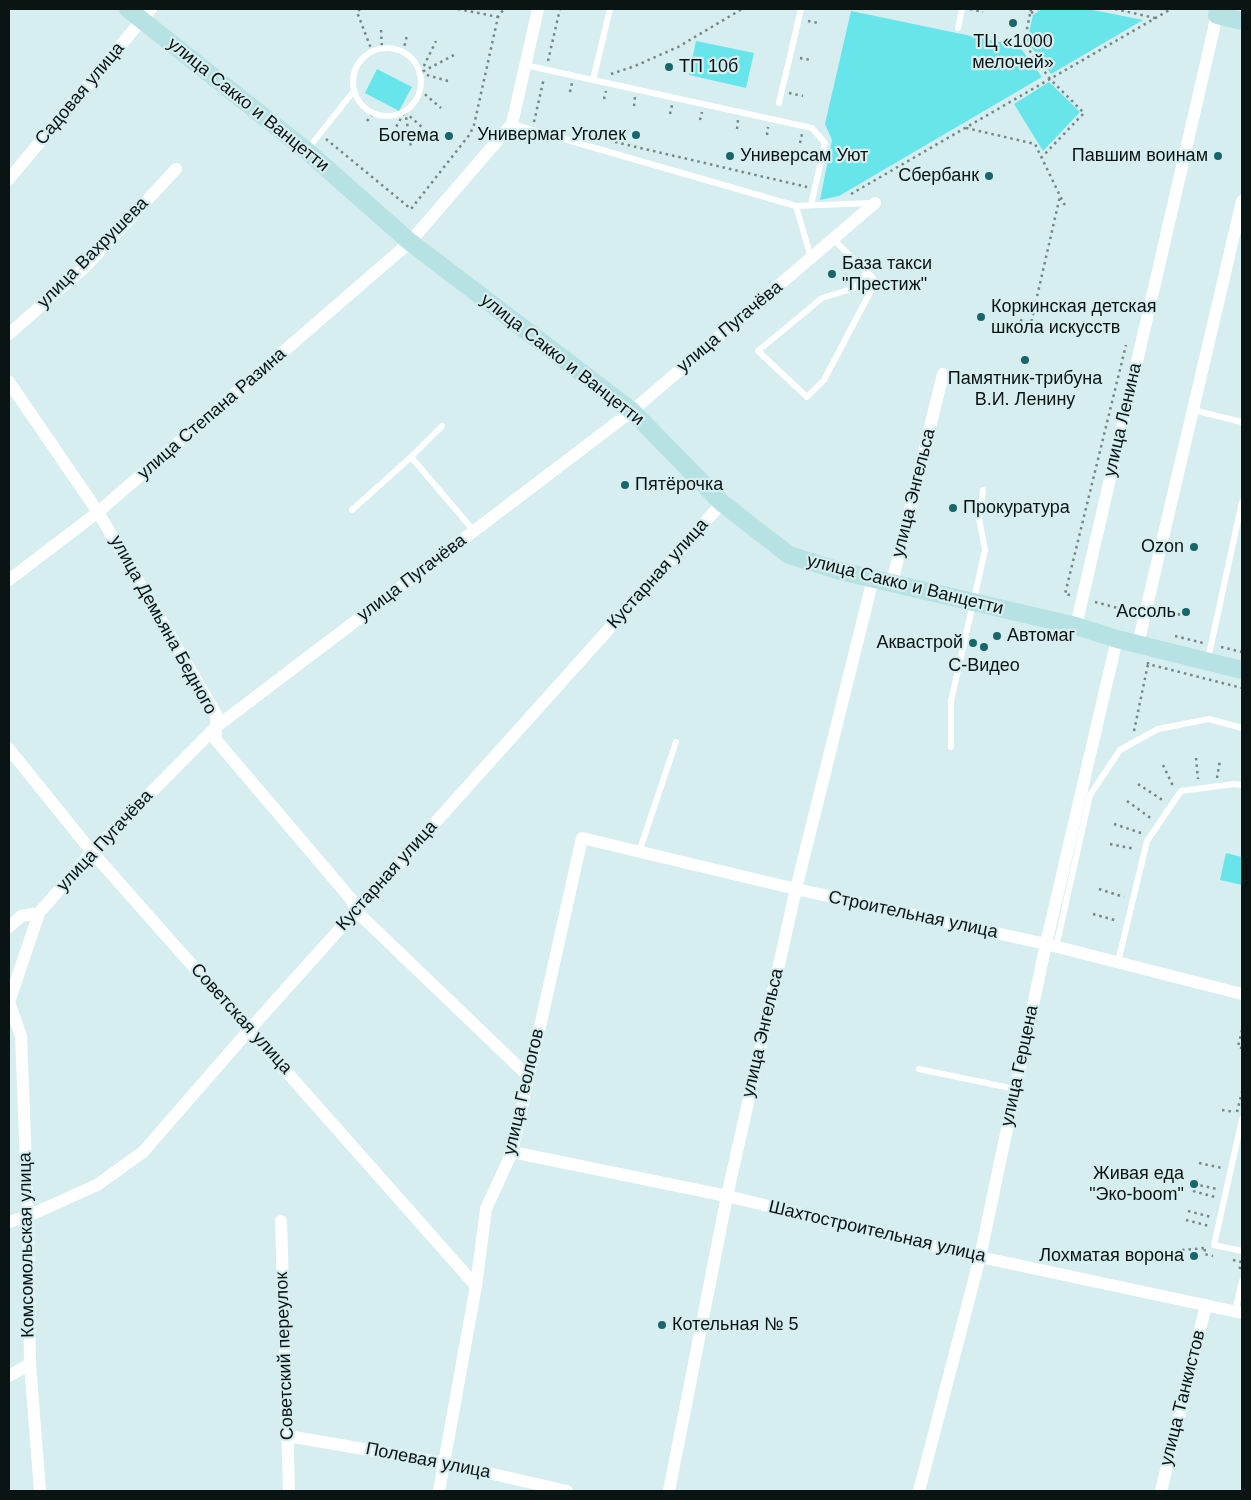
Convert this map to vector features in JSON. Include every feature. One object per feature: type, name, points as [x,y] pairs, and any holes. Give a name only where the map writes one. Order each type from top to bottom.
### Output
[{"type":"street","name":"улица Сакко и Ванцетти","points":[[128,9],[147,14],[410,242],[632,411],[722,503],[789,555],[840,571],[1076,626],[1117,639],[1242,670]]},
{"type":"street","points":[[512,124],[538,9]]},
{"type":"street","points":[[1217,12],[1242,21]]},
{"type":"street","name":"улица Ленина","points":[[1076,626],[1217,12]]},
{"type":"street","name":"Садовая улица","points":[[9,179],[13,164],[147,14]]},
{"type":"street","name":"улица Степана Разина","points":[[9,580],[98,512],[410,242],[512,124]]},
{"type":"street","name":"улица Вахрушева","points":[[9,334],[86,266],[176,169]]},
{"type":"street","points":[[1138,644],[1242,201]]},
{"type":"street","name":"улица Пугачёва","points":[[9,1002],[39,913],[92,852],[216,727],[632,411],[875,203]]},
{"type":"street","name":"улица Энгельса","points":[[892,583],[943,374]]},
{"type":"street","name":"улица Демьяна Бедного","points":[[9,382],[98,512],[216,714],[216,740],[351,899],[356,910],[528,1076]]},
{"type":"street","name":"Кустарная улица","points":[[9,1222],[28,1216],[97,1185],[143,1152],[356,910],[722,503]]},
{"type":"street","name":"улица Энгельса","points":[[669,1491],[727,1196],[796,889],[873,579]]},
{"type":"street","name":"улица Герцена","points":[[919,1491],[980,1257],[1015,1089],[1051,945],[1088,760],[1117,639]]},
{"type":"street","name":"Советская улица","points":[[9,749],[92,852],[476,1286]]},
{"type":"street","name":"Строительная улица","points":[[582,838],[796,889],[1051,945],[1242,994]]},
{"type":"street","name":"улица Геологов","points":[[439,1491],[476,1286],[486,1209],[512,1152],[582,838]]},
{"type":"street","points":[[9,926],[21,916],[39,913]]},
{"type":"street","name":"Комсомольская улица","points":[[9,1002],[21,1036],[28,1216],[30,1364],[40,1491]]},
{"type":"street","name":"Шахтостроительная улица","points":[[512,1152],[727,1196],[980,1257],[1239,1313]]},
{"type":"street","name":"Советский переулок","points":[[281,1221],[289,1491]]},
{"type":"street","name":"улица Танкистов","points":[[1160,1491],[1206,1305]]},
{"type":"street","points":[[9,1376],[30,1364]]},
{"type":"street","name":"Полевая улица","points":[[288,1436],[445,1462],[567,1491]]},
{"type":"lane","points":[[593,80],[610,9]]},
{"type":"lane","points":[[779,103],[801,9]]},
{"type":"lane","points":[[958,28],[962,9]]},
{"type":"lane","points":[[382,48],[396,49],[403,52],[415,62],[420,73],[418,98],[405,112],[388,117],[373,114],[363,107],[354,92],[353,74],[356,66],[372,51],[382,48]]},
{"type":"lane","points":[[525,65],[812,128],[826,143],[811,205]]},
{"type":"lane","points":[[307,151],[354,92]]},
{"type":"lane","points":[[512,124],[796,206],[875,203]]},
{"type":"lane","points":[[796,206],[811,258]]},
{"type":"lane","points":[[834,239],[867,272],[876,281],[824,380],[807,397],[758,351],[822,298],[855,288],[867,272]]},
{"type":"lane","points":[[1193,410],[1242,422]]},
{"type":"lane","points":[[352,510],[411,457],[442,426]]},
{"type":"lane","points":[[411,457],[474,531]]},
{"type":"lane","points":[[951,748],[951,701],[985,550],[979,518],[983,490]]},
{"type":"lane","points":[[1208,662],[1242,502]]},
{"type":"lane","points":[[1090,795],[1120,750],[1158,729],[1209,719],[1242,728]]},
{"type":"lane","points":[[639,852],[676,742]]},
{"type":"lane","points":[[1051,945],[1090,795],[1088,760]]},
{"type":"lane","points":[[1118,962],[1147,841],[1178,795],[1181,791],[1199,788],[1234,784],[1242,785]]},
{"type":"lane","points":[[919,1069],[1015,1089]]},
{"type":"lane","points":[[1242,1119],[1214,1245],[1242,1251]]},
{"type":"lane","points":[[1239,1313],[1242,1281]]},
{"type":"path","points":[[360,9],[357,12],[372,51]]},
{"type":"path","points":[[458,9],[498,17]]},
{"type":"path","points":[[319,134],[411,209],[470,134],[474,124],[498,17],[504,9]]},
{"type":"path","points":[[593,80],[635,66],[678,47],[742,9]]},
{"type":"path","points":[[969,9],[983,12]]},
{"type":"path","points":[[1031,9],[1024,43],[1050,79],[1084,113],[1042,157]]},
{"type":"path","points":[[1030,14],[1037,9]]},
{"type":"path","points":[[1115,9],[1155,18]]},
{"type":"path","points":[[381,30],[382,48]]},
{"type":"path","points":[[403,52],[407,35]]},
{"type":"path","points":[[420,73],[436,41]]},
{"type":"path","points":[[420,73],[454,55]]},
{"type":"path","points":[[420,73],[448,81]]},
{"type":"path","points":[[420,90],[441,108]]},
{"type":"path","points":[[405,112],[424,129]]},
{"type":"path","points":[[390,138],[405,112]]},
{"type":"path","points":[[405,112],[410,147]]},
{"type":"path","points":[[367,122],[373,114]]},
{"type":"path","points":[[965,128],[1035,144],[1064,204],[1068,205]]},
{"type":"path","points":[[1020,320],[1031,323],[1060,196]]},
{"type":"path","points":[[1065,594],[1155,617],[1157,609],[1185,616],[1186,612]]},
{"type":"path","points":[[1175,636],[1242,652]]},
{"type":"path","points":[[1132,743],[1148,664]]},
{"type":"path","points":[[1196,758],[1199,788]]},
{"type":"path","points":[[1216,786],[1220,760]]},
{"type":"path","points":[[1163,765],[1178,795]]},
{"type":"path","points":[[1138,784],[1171,806]]},
{"type":"path","points":[[1127,801],[1159,824]]},
{"type":"path","points":[[1114,824],[1151,836]]},
{"type":"path","points":[[1110,844],[1145,851]]},
{"type":"path","points":[[1099,890],[1133,900]]},
{"type":"path","points":[[1093,914],[1127,924]]},
{"type":"path","points":[[1242,1030],[1238,1047],[1242,1048]]},
{"type":"path","points":[[1222,1110],[1237,1113]]},
{"type":"path","points":[[1199,1163],[1224,1168]]},
{"type":"path","points":[[1194,1184],[1219,1190]]},
{"type":"path","points":[[1192,1192],[1217,1197]]},
{"type":"path","points":[[1188,1211],[1212,1217]]},
{"type":"path","points":[[1186,1220],[1210,1226]]},
{"type":"path","points":[[1182,1250],[1205,1248]]},
{"type":"path","points":[[1203,1258],[1204,1254]]},
{"type":"shaded area","points":[[1042,9],[1088,9],[1143,20],[1051,74],[1027,41],[1033,15]]},
{"type":"shaded area","points":[[851,11],[1019,46],[1042,77],[839,196],[820,200],[832,140],[825,124]]},
{"type":"shaded area","points":[[696,41],[754,53],[746,88],[689,75]]},
{"type":"shaded area","points":[[377,69],[412,87],[399,111],[365,93]]},
{"type":"shaded area","points":[[1049,82],[1080,112],[1043,151],[1014,104]]},
{"type":"shaded area","points":[[1226,853],[1242,857],[1242,885],[1220,880]]},
{"type":"place","name":"ТЦ «1000 мелочей»","points":[[1013,23]]},
{"type":"place","name":"ТП 10б","points":[[669,67]]},
{"type":"place","name":"Универмаг Уголек","points":[[636,135]]},
{"type":"place","name":"Богема","points":[[449,136]]},
{"type":"place","name":"Универсам Уют","points":[[730,156]]},
{"type":"place","name":"Павшим воинам","points":[[1218,156]]},
{"type":"place","name":"Сбербанк","points":[[989,176]]},
{"type":"place","name":"База такси \"Престиж\"","points":[[832,274]]},
{"type":"place","name":"Коркинская детская школа искусств","points":[[981,317]]},
{"type":"place","name":"Памятник-трибуна В.И. Ленину","points":[[1025,360]]},
{"type":"place","name":"Пятёрочка","points":[[625,485]]},
{"type":"place","name":"Прокуратура","points":[[953,508]]},
{"type":"place","name":"Ozon","points":[[1194,547]]},
{"type":"place","name":"Ассоль","points":[[1186,612]]},
{"type":"place","name":"Автомаг","points":[[997,636]]},
{"type":"place","name":"Аквастрой","points":[[973,643]]},
{"type":"place","name":"С-Видео","points":[[984,647]]},
{"type":"place","name":"Живая еда \"Эко-boom\"","points":[[1194,1184]]},
{"type":"place","name":"Лохматая ворона","points":[[1194,1256]]},
{"type":"place","name":"Котельная № 5","points":[[662,1325]]}]
